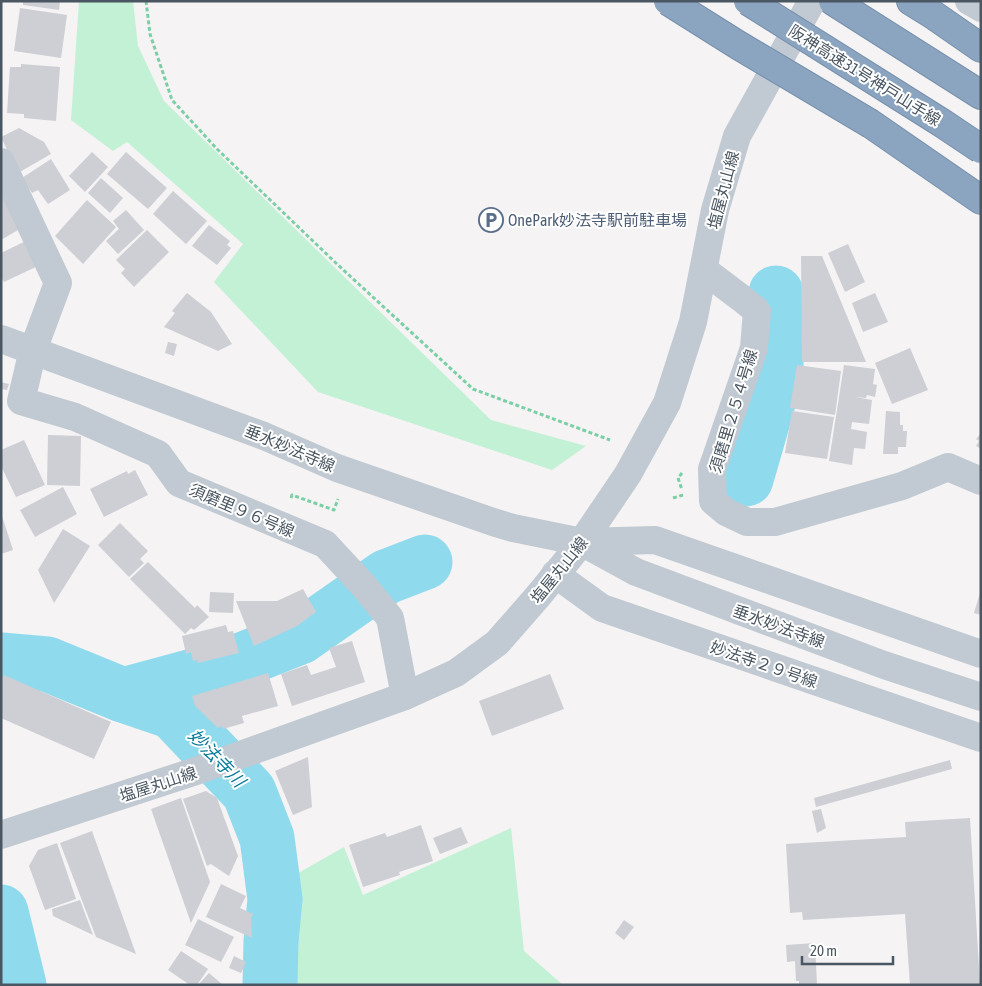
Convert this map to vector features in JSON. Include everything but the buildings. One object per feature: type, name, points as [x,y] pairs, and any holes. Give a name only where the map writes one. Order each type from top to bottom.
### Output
[{"type":"highway","points":[[668,1],[871,124],[981,200]]},
{"type":"highway","name":"阪神高速31号神戸山手線","points":[[748,1],[981,149]]},
{"type":"highway","points":[[833,1],[981,95]]},
{"type":"highway","points":[[922,7],[981,48]]},
{"type":"street","name":"塩屋丸山線","points":[[1,835],[263,748],[405,696],[456,673],[497,643],[540,595],[582,542],[628,474],[667,403],[693,322],[715,210],[737,136],[812,1]]},
{"type":"street","points":[[969,1],[981,8]]},
{"type":"street","name":"須磨里９６号線","points":[[1,162],[58,283],[34,350],[21,401],[75,417],[158,454],[179,483],[324,544],[364,586],[390,618],[405,696]]},
{"type":"street","name":"須磨里２５４号線","points":[[704,270],[731,289],[757,312],[754,348],[712,468],[713,501],[726,512],[747,522],[774,522],[902,486],[948,468],[981,481]]},
{"type":"street","name":"垂水妙法寺線","points":[[1,340],[34,350],[264,436],[338,468],[513,528],[582,542],[656,540],[981,654]]},
{"type":"street","name":"垂水妙法寺線","points":[[582,542],[636,572],[884,665],[981,697]]},
{"type":"street","points":[[721,564],[787,629],[776,668]]},
{"type":"street","name":"妙法寺２９号線","points":[[555,574],[602,608],[981,738]]},
{"type":"path","points":[[146,1],[150,34],[172,100],[217,149],[338,265],[473,389],[610,440]]},
{"type":"path","points":[[673,498],[683,495]]},
{"type":"green space","points":[[79,1],[133,1],[138,46],[164,101],[491,420],[586,446],[552,470],[318,392],[214,282],[243,244],[127,142],[113,151],[71,120]]},
{"type":"green space","points":[[511,828],[524,951],[563,985],[262,985],[258,896],[344,847],[363,895]]},
{"type":"waterway","points":[[746,479],[776,375],[776,293]]},
{"type":"waterway","points":[[123,695],[219,669],[300,637],[386,577],[425,562]]},
{"type":"waterway","name":"妙法寺川","points":[[1,660],[47,664],[123,695],[173,712],[249,792],[267,838],[275,899],[271,941],[270,985]]},
{"type":"waterway","points":[[1,912],[19,985]]},
{"type":"place","name":"OnePark妙法寺駅前駐車場","points":[[491,220]]}]
